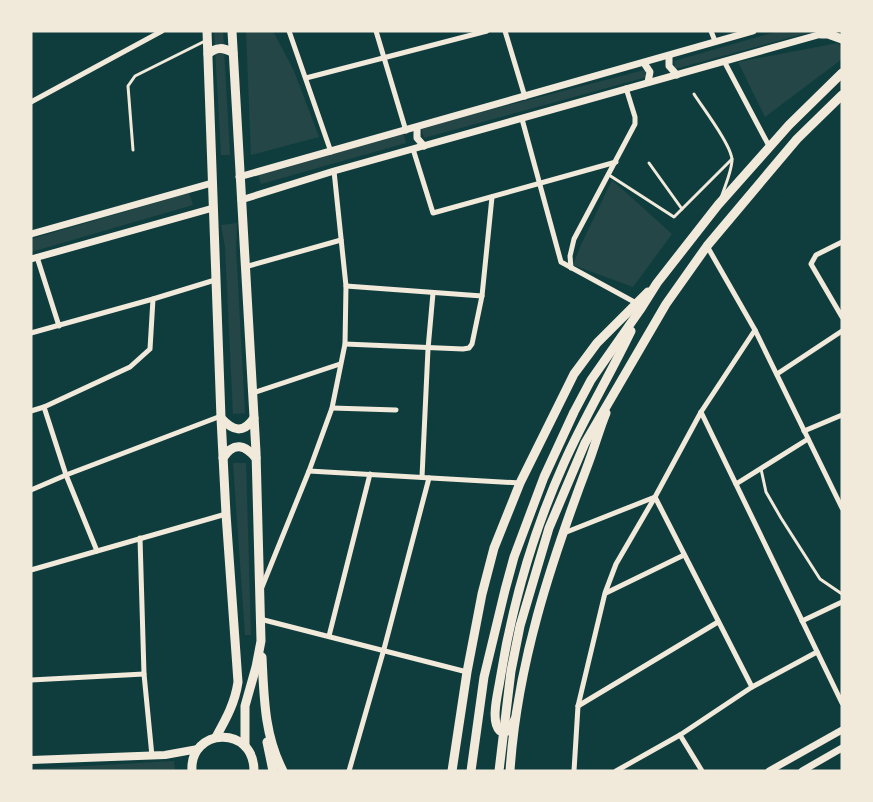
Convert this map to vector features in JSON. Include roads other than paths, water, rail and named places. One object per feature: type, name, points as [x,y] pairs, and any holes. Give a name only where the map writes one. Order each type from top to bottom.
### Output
[{"type":"main road","points":[[232,31],[253,393],[261,641],[268,750],[272,771]]},
{"type":"main road","points":[[821,34],[828,34],[842,39]]},
{"type":"main road","points":[[207,35],[221,417],[238,682],[232,708],[216,737]]},
{"type":"main road","points":[[208,54],[216,48],[222,48],[233,53]]},
{"type":"main road","points":[[817,97],[842,68]]},
{"type":"main road","points":[[471,771],[478,708],[484,677],[514,557],[544,476],[591,380],[657,282],[718,205],[769,146],[842,74]]},
{"type":"main road","points":[[499,771],[511,671],[520,626],[546,536],[571,473],[600,414],[666,304],[707,246],[791,147],[842,95]]},
{"type":"main road","points":[[452,771],[467,672],[482,594],[494,548],[520,483],[574,374],[597,343],[640,306]]},
{"type":"main road","points":[[515,719],[509,732],[500,731],[496,725],[496,709],[508,632],[531,549],[564,464],[584,421],[618,358],[640,306]]},
{"type":"main road","points":[[510,771],[515,719],[531,637],[563,534],[603,420],[622,378]]},
{"type":"main road","points":[[221,417],[230,427],[237,429],[247,426],[254,418]]},
{"type":"main road","points":[[223,458],[232,448],[240,447],[248,448],[256,458]]},
{"type":"main road","points":[[245,745],[245,706],[261,641]]},
{"type":"main road","points":[[266,715],[272,746],[283,771]]},
{"type":"main road","points":[[31,760],[177,754],[198,748],[216,737],[226,736],[236,739],[245,745],[251,753],[254,771]]},
{"type":"main road","points":[[192,771],[193,758],[198,748]]},
{"type":"street","points":[[31,102],[162,31]]},
{"type":"street","points":[[289,31],[331,152]]},
{"type":"street","points":[[376,31],[406,131]]},
{"type":"street","points":[[306,78],[487,31]]},
{"type":"street","points":[[505,31],[525,97]]},
{"type":"street","points":[[711,31],[716,41]]},
{"type":"street","points":[[239,177],[417,128],[753,31]]},
{"type":"street","points":[[241,200],[334,170],[833,31]]},
{"type":"street","points":[[669,56],[669,66],[676,75]]},
{"type":"street","points":[[724,61],[769,146]]},
{"type":"street","points":[[644,63],[650,72],[648,82]]},
{"type":"street","points":[[571,268],[570,256],[574,239],[635,124],[635,117],[626,88]]},
{"type":"street","points":[[522,119],[560,262],[640,306]]},
{"type":"street","points":[[417,128],[417,138],[424,146]]},
{"type":"street","points":[[413,149],[433,213],[616,162]]},
{"type":"street","points":[[260,592],[309,471],[332,408],[345,344],[346,286],[334,170]]},
{"type":"street","points":[[31,234],[212,183]]},
{"type":"street","points":[[345,344],[469,348],[472,344],[482,296],[492,197]]},
{"type":"street","points":[[58,326],[34,258],[213,208]]},
{"type":"street","points":[[245,267],[342,240]]},
{"type":"street","points":[[842,242],[816,255],[811,264],[842,317]]},
{"type":"street","points":[[707,246],[756,330],[842,508]]},
{"type":"street","points":[[31,333],[215,280]]},
{"type":"street","points":[[346,286],[482,296]]},
{"type":"street","points":[[422,477],[428,348],[433,293]]},
{"type":"street","points":[[31,411],[44,407],[130,367],[150,349],[153,299]]},
{"type":"street","points":[[574,771],[578,706],[605,593],[616,564],[701,412],[756,330]]},
{"type":"street","points":[[777,374],[842,331]]},
{"type":"street","points":[[253,393],[340,364]]},
{"type":"street","points":[[44,407],[66,475],[97,551]]},
{"type":"street","points":[[332,408],[396,410]]},
{"type":"street","points":[[701,412],[842,704]]},
{"type":"street","points":[[804,430],[842,415]]},
{"type":"street","points":[[31,490],[221,417]]},
{"type":"street","points":[[736,484],[808,439]]},
{"type":"street","points":[[309,471],[520,483]]},
{"type":"street","points":[[329,636],[370,474]]},
{"type":"street","points":[[350,771],[429,478]]},
{"type":"street","points":[[563,534],[655,497]]},
{"type":"street","points":[[655,497],[752,688]]},
{"type":"street","points":[[31,570],[226,514]]},
{"type":"street","points":[[140,538],[144,674],[152,756]]},
{"type":"street","points":[[605,593],[684,554]]},
{"type":"street","points":[[802,622],[842,602]]},
{"type":"street","points":[[260,618],[467,672]]},
{"type":"street","points":[[578,706],[718,622]]},
{"type":"street","points":[[616,771],[680,735],[752,688],[817,652]]},
{"type":"street","points":[[31,680],[144,674]]},
{"type":"street","points":[[769,771],[842,730]]},
{"type":"street","points":[[680,735],[702,771]]},
{"type":"street","points":[[802,771],[842,748]]},
{"type":"lane","points":[[133,150],[128,86],[136,76],[207,35]]},
{"type":"lane","points":[[694,94],[726,144],[732,159],[730,171],[718,205]]},
{"type":"lane","points":[[609,175],[674,217],[732,159]]},
{"type":"lane","points":[[649,163],[682,209]]},
{"type":"lane","points":[[761,468],[766,492],[820,579],[842,594]]}]
